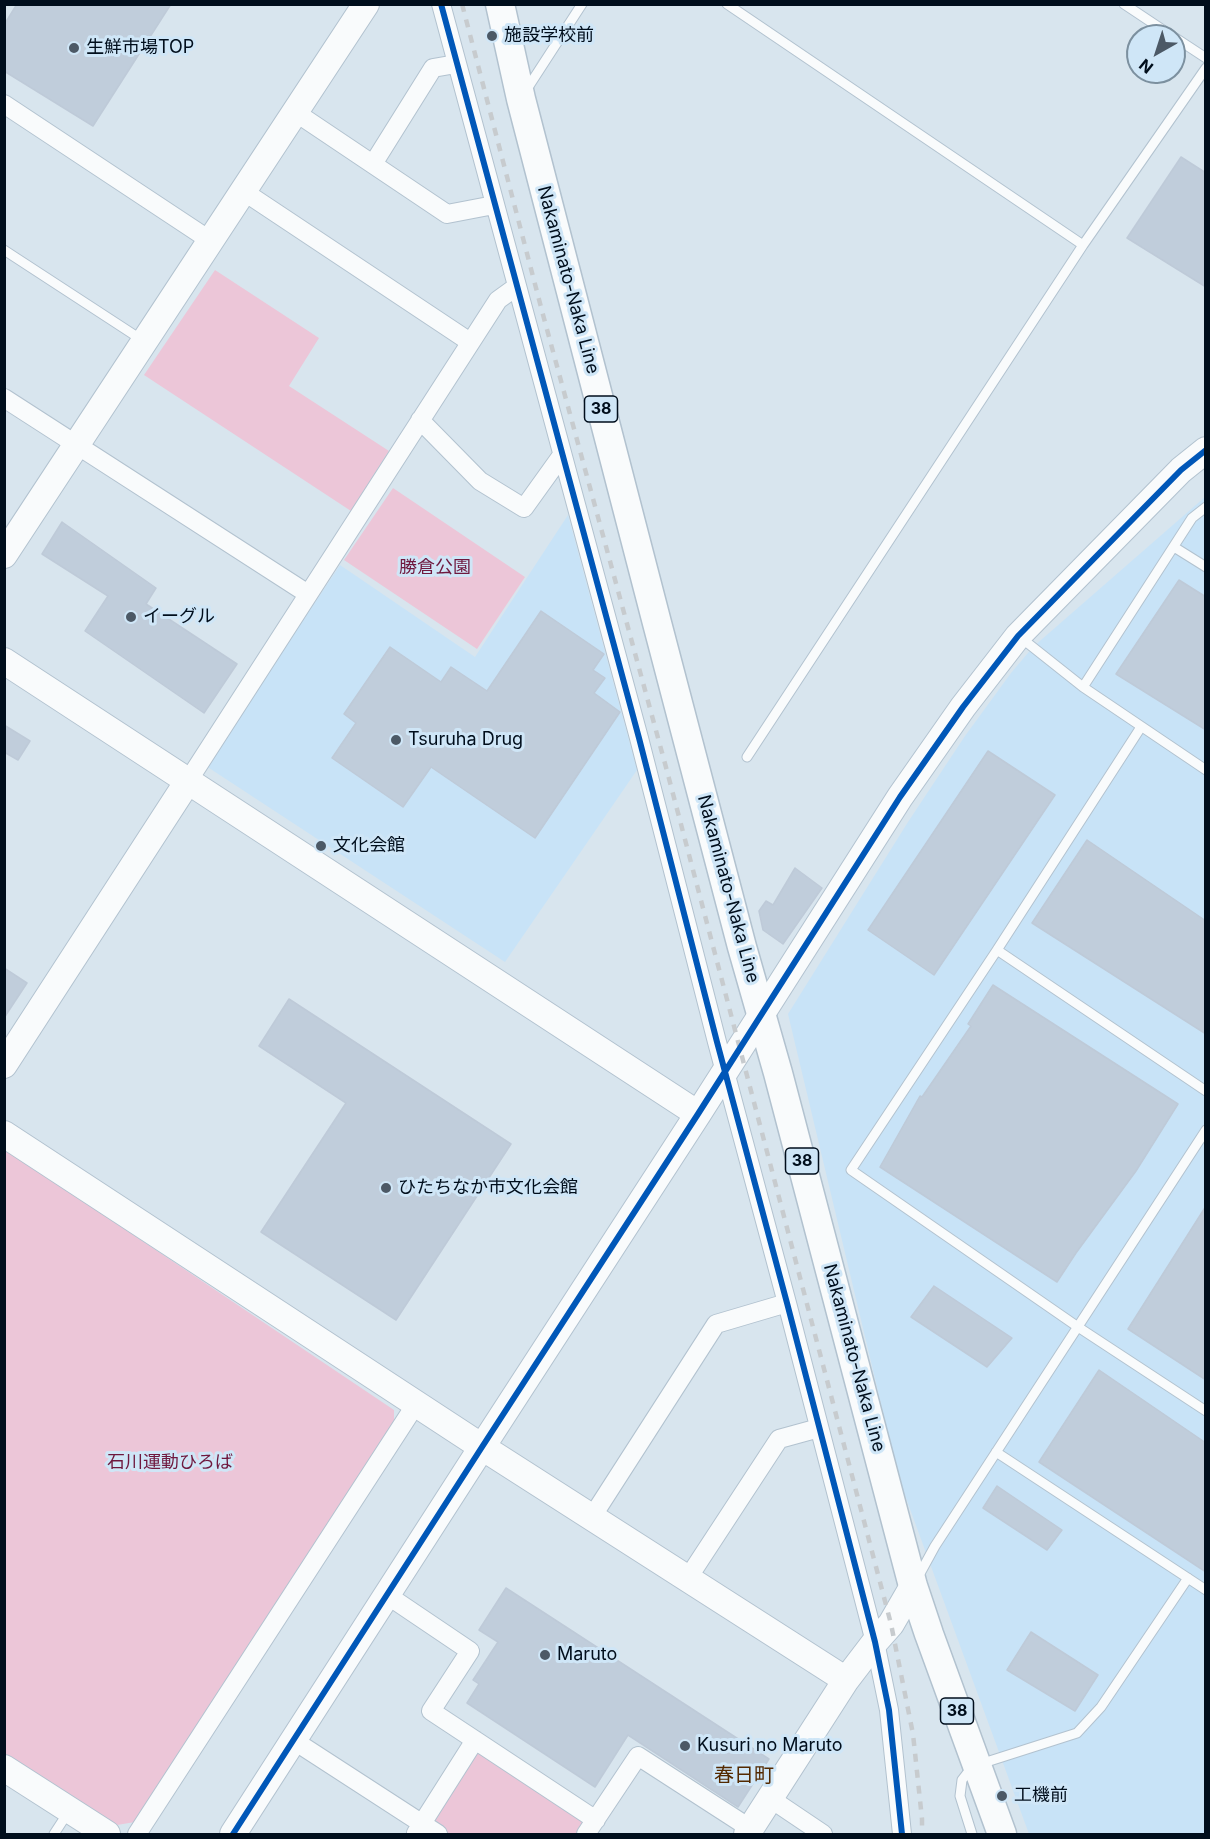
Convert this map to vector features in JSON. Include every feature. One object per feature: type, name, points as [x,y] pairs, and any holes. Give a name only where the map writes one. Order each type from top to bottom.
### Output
[{"type":"main road","name":"Nakaminato-Naka Line","points":[[500,4],[521,99],[657,623],[913,1586],[928,1634],[1002,1834]]},
{"type":"street","points":[[4,555],[366,4]]},
{"type":"street","points":[[441,4],[639,738],[724,1072],[875,1642],[889,1710],[902,1834]]},
{"type":"street","points":[[373,164],[433,68],[456,64]]},
{"type":"street","points":[[4,104],[211,241]]},
{"type":"street","points":[[296,112],[447,214],[494,205]]},
{"type":"street","points":[[243,191],[470,342]]},
{"type":"street","points":[[4,1065],[470,342],[498,300],[516,287]]},
{"type":"street","points":[[4,398],[308,594]]},
{"type":"street","points":[[420,420],[480,481],[524,508],[562,455]]},
{"type":"street","points":[[233,1834],[900,797],[963,707],[1018,636],[1181,470],[1206,450]]},
{"type":"street","points":[[4,661],[698,1114]]},
{"type":"street","points":[[4,1134],[482,1447],[846,1680]]},
{"type":"street","points":[[592,1517],[717,1324],[787,1303]]},
{"type":"street","points":[[137,1834],[416,1404]]},
{"type":"street","points":[[688,1578],[779,1439],[819,1428]]},
{"type":"street","points":[[387,1595],[470,1651],[431,1711],[475,1740],[591,1827],[638,1756],[749,1832],[846,1680],[891,1624],[913,1586]]},
{"type":"street","points":[[293,1740],[419,1829],[438,1834]]},
{"type":"street","points":[[419,1829],[475,1740]]},
{"type":"street","points":[[4,1768],[107,1834]]},
{"type":"street","points":[[771,1799],[823,1834]]},
{"type":"lane","points":[[521,99],[582,4]]},
{"type":"lane","points":[[727,4],[1083,245]]},
{"type":"lane","points":[[1124,4],[1154,24]]},
{"type":"lane","points":[[1186,45],[1206,58]]},
{"type":"lane","points":[[747,757],[1083,245],[1206,68]]},
{"type":"lane","points":[[4,250],[144,342]]},
{"type":"lane","points":[[1083,687],[1192,518],[1206,507]]},
{"type":"lane","points":[[1174,547],[1206,567]]},
{"type":"lane","points":[[1018,636],[1083,687],[1206,771]]},
{"type":"lane","points":[[1141,727],[851,1170],[1078,1327],[1206,1411]]},
{"type":"lane","points":[[997,950],[1206,1091]]},
{"type":"lane","points":[[913,1586],[927,1558],[1206,1130]]},
{"type":"lane","points":[[996,1452],[1206,1590]]},
{"type":"lane","points":[[972,1834],[960,1796],[962,1780],[969,1771],[977,1765],[1077,1733],[1101,1707],[1188,1578]]},
{"type":"lane","points":[[54,1834],[70,1810]]},
{"type":"shaded area","points":[[1205,497],[1205,1834],[1029,1834],[899,1479],[788,1014],[908,822],[965,736],[1011,673],[1033,647]]},
{"type":"shaded area","points":[[568,515],[637,770],[505,962],[206,766],[340,565],[475,657]]},
{"type":"green space","points":[[215,270],[319,338],[289,386],[389,451],[351,511],[144,375]]},
{"type":"green space","name":"勝倉公園","points":[[393,488],[525,577],[477,649],[344,560]]},
{"type":"green space","name":"石川運動ひろば","points":[[4,1148],[394,1410],[394,1421],[135,1822],[111,1826],[5,1755]]},
{"type":"green space","points":[[475,1740],[596,1820],[586,1834],[438,1834],[422,1824]]},
{"type":"building","name":"生鮮市場TOP","points":[[17,4],[171,4],[93,126],[4,71],[4,25]]},
{"type":"building","points":[[1181,157],[1206,173],[1206,287],[1127,238]]},
{"type":"building","name":"イーグル","points":[[62,522],[156,588],[146,604],[237,664],[204,713],[85,631],[108,596],[42,554]]},
{"type":"building","points":[[1179,580],[1206,597],[1206,730],[1116,674]]},
{"type":"building","points":[[541,611],[604,654],[593,670],[605,678],[594,693],[620,712],[535,838],[431,767],[403,807],[332,758],[356,723],[344,714],[390,647],[441,682],[451,667],[487,691]]},
{"type":"building","points":[[4,725],[30,741],[18,760],[4,752]]},
{"type":"building","points":[[988,751],[1055,795],[934,975],[868,930]]},
{"type":"building","points":[[1087,840],[1206,921],[1206,1034],[1032,923]]},
{"type":"building","points":[[795,868],[822,888],[783,944],[763,930],[759,911],[766,901],[773,905]]},
{"type":"building","points":[[4,968],[27,983],[4,1018]]},
{"type":"building","points":[[993,985],[1178,1104],[1136,1171],[1057,1282],[880,1167],[920,1096],[922,1097],[971,1026],[968,1024]]},
{"type":"building","name":"ひたちなか市文化会館","points":[[289,999],[511,1144],[396,1320],[261,1232],[346,1103],[259,1046]]},
{"type":"building","points":[[1206,1206],[1206,1380],[1128,1329]]},
{"type":"building","points":[[934,1286],[1012,1338],[987,1367],[911,1317]]},
{"type":"building","points":[[1099,1370],[1206,1443],[1206,1572],[1039,1462]]},
{"type":"building","points":[[997,1486],[1062,1530],[1047,1550],[983,1508]]},
{"type":"building","points":[[506,1588],[769,1759],[738,1807],[628,1735],[595,1787],[467,1703],[479,1684],[473,1680],[498,1642],[479,1630]]},
{"type":"building","points":[[1031,1632],[1098,1675],[1075,1711],[1007,1670]]},
{"type":"railway","points":[[462,4],[542,311],[667,771],[891,1624],[913,1734],[922,1834]]},
{"type":"cycle path","points":[[441,4],[639,738],[875,1642],[889,1710],[902,1834]]},
{"type":"cycle path","points":[[233,1834],[900,797],[963,707],[1018,636],[1181,470],[1206,450]]},
{"type":"place","name":"施設学校前","points":[[492,36]]},
{"type":"place","name":"生鮮市場TOP","points":[[74,48]]},
{"type":"place","name":"イーグル","points":[[131,617]]},
{"type":"place","name":"Tsuruha Drug","points":[[396,740]]},
{"type":"place","name":"文化会館","points":[[321,846]]},
{"type":"place","name":"ひたちなか市文化会館","points":[[386,1188]]},
{"type":"place","name":"Maruto","points":[[545,1655]]},
{"type":"place","name":"Kusuri no Maruto","points":[[685,1746]]},
{"type":"place","name":"工機前","points":[[1002,1796]]},
{"type":"district","name":"春日町","points":[[744,1776]]}]
